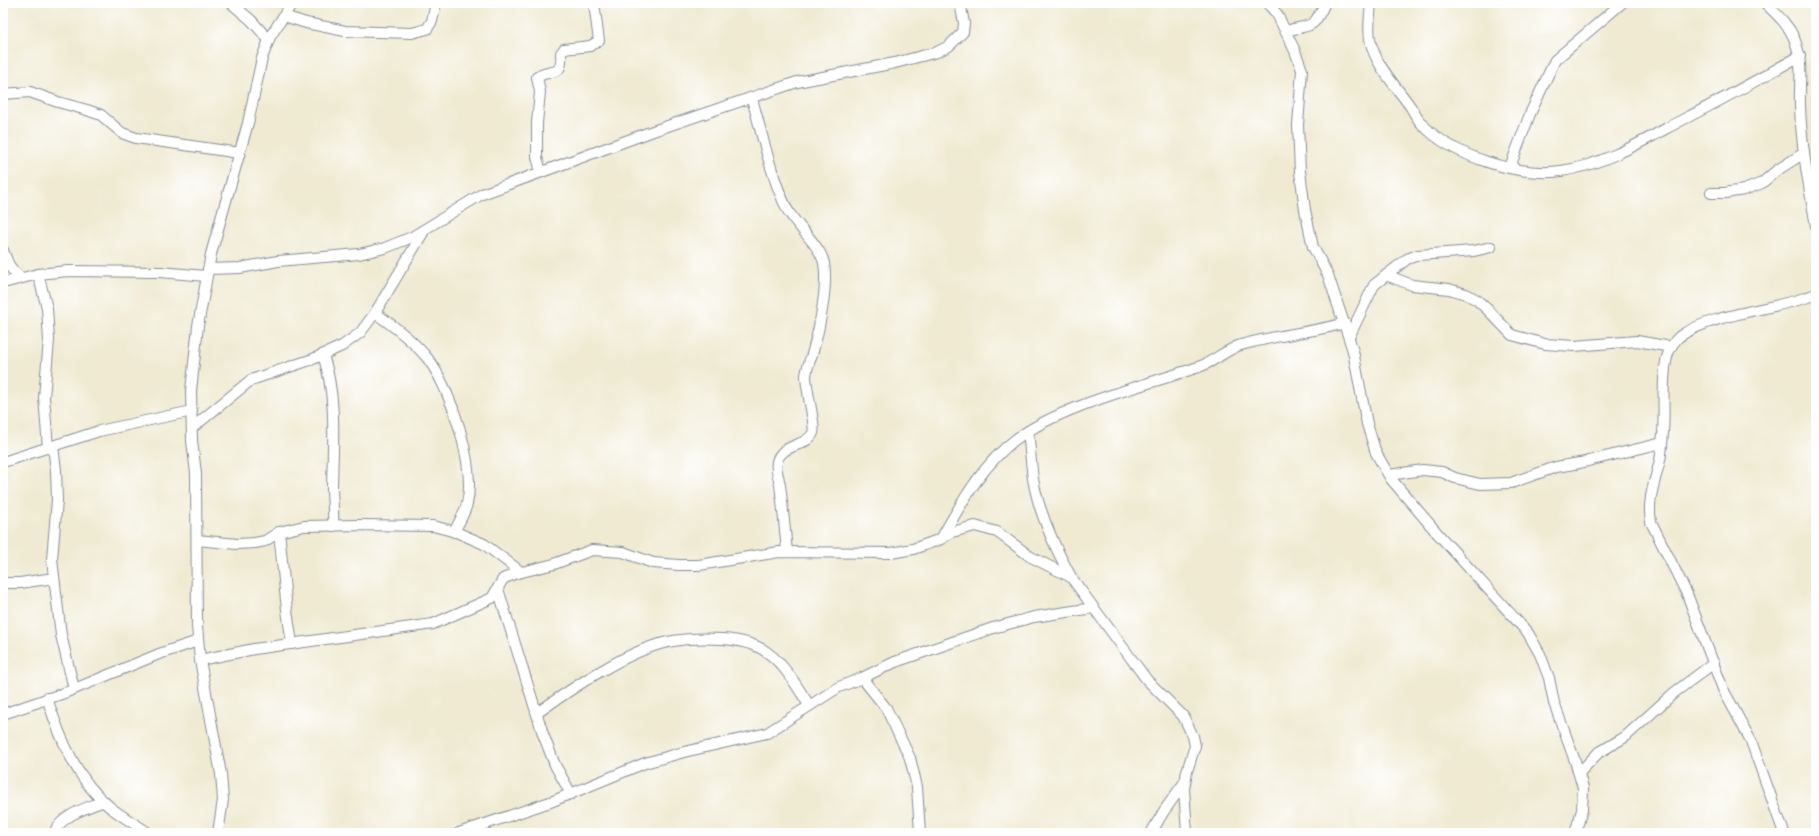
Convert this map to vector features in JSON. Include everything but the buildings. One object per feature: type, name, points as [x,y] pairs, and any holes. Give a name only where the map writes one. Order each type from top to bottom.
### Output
[{"type":"street","points":[[231,3],[251,20],[269,40]]},
{"type":"street","points":[[218,833],[223,800],[221,774],[200,660],[198,641],[196,473],[192,428],[191,391],[198,326],[207,273],[240,153],[260,66],[269,40],[292,3]]},
{"type":"street","points":[[284,16],[306,23],[345,31],[412,33],[427,29],[432,21],[436,3]]},
{"type":"street","points":[[541,172],[537,157],[537,123],[540,92],[537,77],[558,70],[562,62],[561,53],[564,49],[590,46],[599,41],[594,3]]},
{"type":"street","points":[[3,282],[38,274],[68,271],[207,273],[278,261],[359,254],[385,248],[412,237],[482,194],[653,131],[752,99],[797,82],[895,63],[937,52],[954,42],[963,32],[964,22],[960,3]]},
{"type":"street","points":[[1267,3],[1277,14],[1286,31],[1302,70],[1298,125],[1300,172],[1313,247],[1328,275],[1345,323],[1376,453],[1389,475],[1438,534],[1528,633],[1540,654],[1549,678],[1554,703],[1583,788],[1582,810],[1575,833]]},
{"type":"street","points":[[1286,31],[1311,25],[1316,22],[1325,3]]},
{"type":"street","points":[[1371,3],[1370,40],[1379,62],[1421,123],[1437,137],[1462,152],[1489,163],[1533,171],[1561,171],[1598,162],[1682,121],[1800,56]]},
{"type":"street","points":[[1510,167],[1530,114],[1555,60],[1622,3]]},
{"type":"street","points":[[1765,3],[1784,22],[1794,37],[1800,56],[1802,77],[1800,103],[1804,153],[1816,226]]},
{"type":"street","points":[[3,94],[30,92],[87,110],[101,115],[122,133],[136,138],[240,153]]},
{"type":"street","points":[[752,99],[786,208],[800,230],[815,245],[824,262],[825,274],[816,340],[809,360],[806,377],[811,415],[814,424],[813,433],[808,439],[783,451],[777,459],[776,464],[780,483],[787,552]]},
{"type":"street","points":[[1711,193],[1731,192],[1762,183],[1776,171],[1804,153]]},
{"type":"street","points":[[192,428],[251,380],[322,355],[342,346],[360,333],[375,312],[426,229]]},
{"type":"street","points":[[1349,337],[1374,285],[1407,259],[1418,255],[1474,251],[1491,247]]},
{"type":"street","points":[[3,250],[7,263],[13,272],[21,278]]},
{"type":"street","points":[[38,274],[48,308],[48,340],[44,397],[50,447],[56,470],[57,500],[52,559],[61,635],[74,689]]},
{"type":"street","points":[[1386,275],[1412,285],[1449,289],[1466,294],[1477,300],[1512,335],[1545,344],[1574,346],[1637,341],[1671,347]]},
{"type":"street","points":[[1784,833],[1751,741],[1723,689],[1687,594],[1651,522],[1649,512],[1651,487],[1660,459],[1665,370],[1671,347],[1679,337],[1703,325],[1791,303],[1816,294]]},
{"type":"street","points":[[375,312],[398,328],[427,358],[441,378],[449,397],[466,456],[468,491],[467,504],[454,532]]},
{"type":"street","points":[[940,539],[977,480],[996,458],[1016,439],[1045,422],[1080,407],[1204,366],[1240,345],[1286,335],[1317,331],[1345,323]]},
{"type":"street","points":[[322,355],[328,377],[334,443],[332,501],[334,513],[333,526]]},
{"type":"street","points":[[3,462],[99,431],[192,411]]},
{"type":"street","points":[[1028,432],[1033,479],[1042,514],[1056,550],[1071,577],[1093,608],[1147,680],[1183,716],[1193,736],[1195,746],[1185,781],[1184,796],[1187,833]]},
{"type":"street","points":[[1389,475],[1423,470],[1442,472],[1456,478],[1480,484],[1511,483],[1556,467],[1580,464],[1662,443]]},
{"type":"street","points":[[197,540],[237,544],[255,543],[265,541],[279,532],[304,526],[433,526],[454,532],[484,544],[522,572]]},
{"type":"street","points":[[200,660],[292,644],[433,624],[492,598],[504,579],[522,572],[554,564],[592,550],[604,549],[623,552],[654,563],[679,565],[699,565],[787,552],[891,553],[914,549],[940,539],[952,532],[975,526],[996,532],[1031,557],[1071,577]]},
{"type":"street","points":[[279,532],[292,644]]},
{"type":"street","points":[[3,583],[54,578]]},
{"type":"street","points":[[498,589],[543,734],[555,765],[572,794]]},
{"type":"street","points":[[460,833],[572,794],[610,776],[645,763],[684,752],[767,733],[839,687],[895,662],[992,628],[1034,617],[1093,608]]},
{"type":"street","points":[[537,713],[570,690],[641,651],[667,642],[699,638],[734,640],[753,644],[767,652],[779,662],[810,705]]},
{"type":"street","points":[[3,714],[74,689],[159,654],[198,641]]},
{"type":"street","points":[[1578,773],[1598,753],[1625,737],[1675,692],[1714,663]]},
{"type":"street","points":[[862,678],[886,708],[910,758],[917,787],[920,833]]},
{"type":"street","points":[[47,698],[70,758],[110,807],[149,833]]},
{"type":"street","points":[[1151,833],[1185,781]]},
{"type":"street","points":[[54,833],[56,826],[85,808],[104,801]]}]
